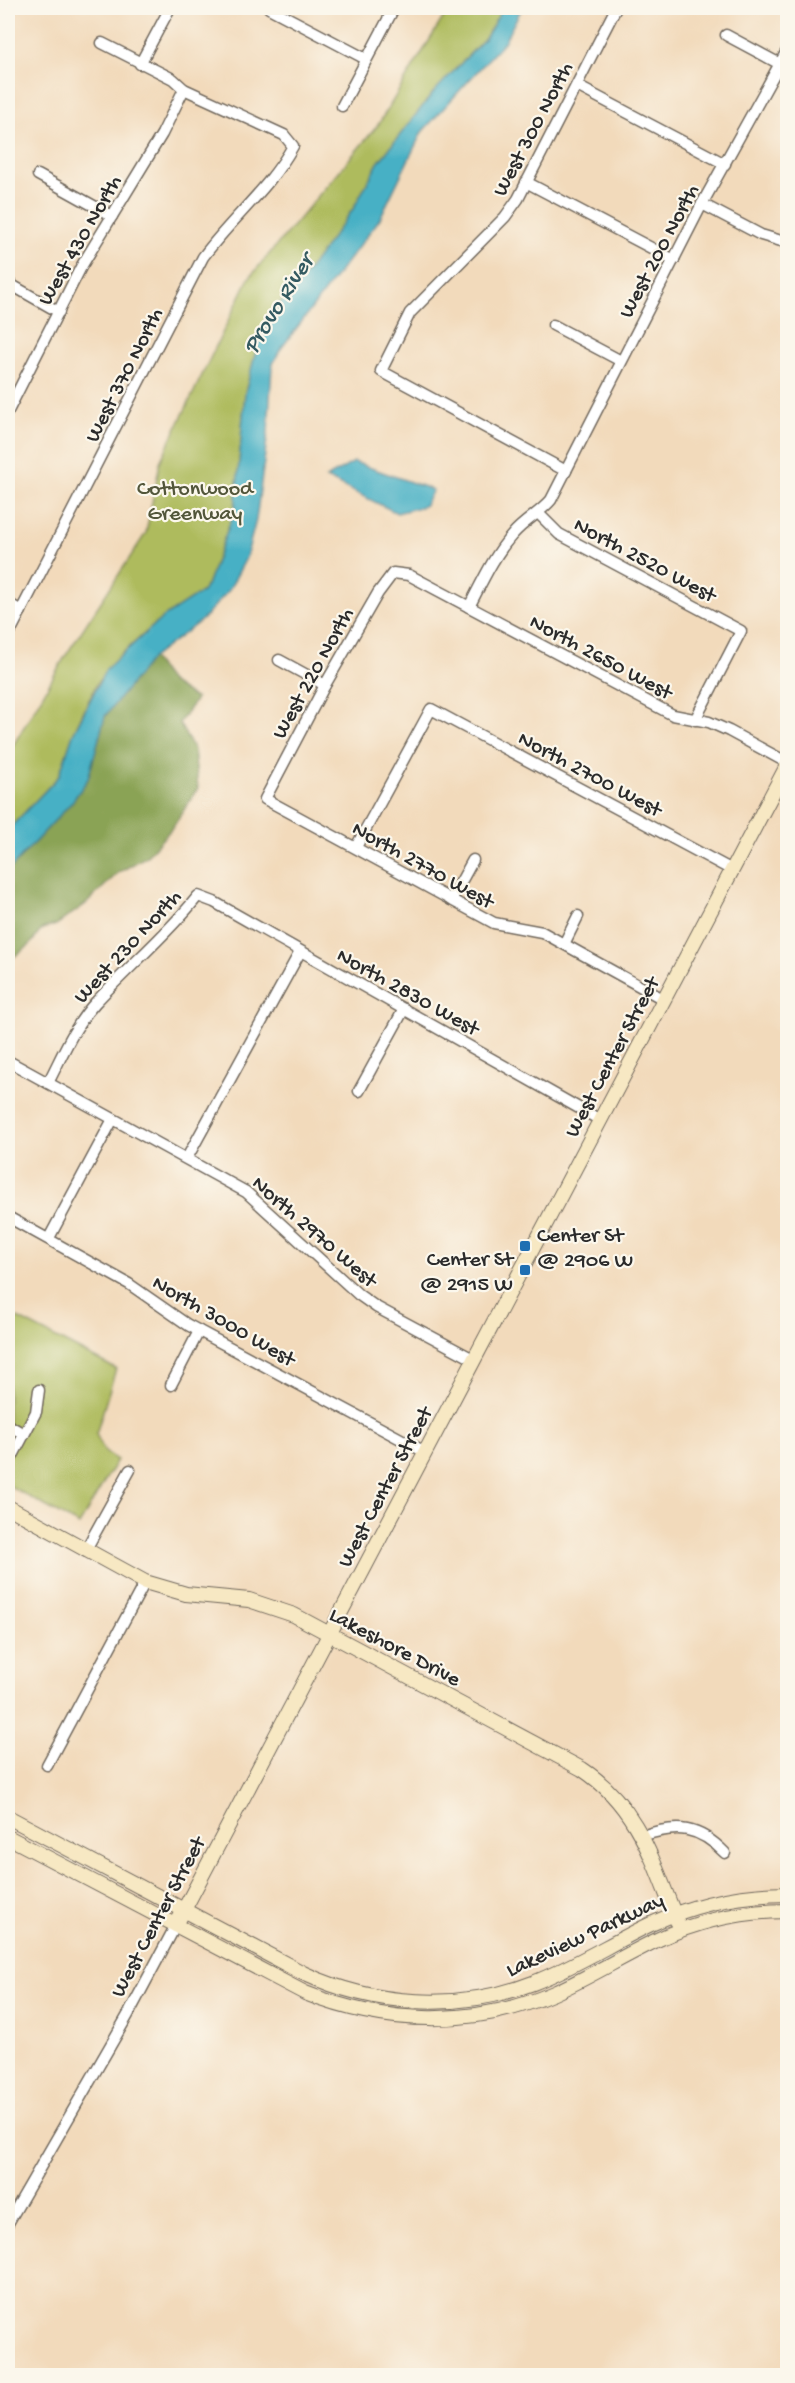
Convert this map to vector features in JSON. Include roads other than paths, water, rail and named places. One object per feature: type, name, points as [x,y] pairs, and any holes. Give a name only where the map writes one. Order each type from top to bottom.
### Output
[{"type":"main road","name":"West Center Street","points":[[176,1925],[788,763]]},
{"type":"main road","name":"Lakeshore Drive","points":[[8,1507],[145,1582],[173,1592],[261,1603],[284,1610],[582,1769],[619,1800],[642,1836],[680,1930]]},
{"type":"main road","name":"Lakeview Parkway","points":[[8,1817],[183,1911],[322,1981],[382,1998],[432,2002],[482,1997],[530,1984],[674,1914],[722,1900],[756,1895],[788,1894]]},
{"type":"main road","name":"Lakeview Parkway","points":[[8,1837],[290,1985],[321,1999],[370,2013],[420,2019],[454,2018],[489,2013],[537,2000],[680,1930],[738,1914],[788,1911]]},
{"type":"street","points":[[140,64],[170,8]]},
{"type":"street","points":[[269,8],[366,59]]},
{"type":"street","points":[[342,106],[394,8]]},
{"type":"street","name":"West 300 North","points":[[566,471],[381,371],[410,312],[505,217],[577,86],[616,8]]},
{"type":"street","points":[[726,35],[780,64]]},
{"type":"street","points":[[102,43],[172,79],[184,89]]},
{"type":"street","name":"West 200 North","points":[[468,607],[497,555],[514,532],[552,500],[702,204],[788,49]]},
{"type":"street","points":[[577,86],[725,164]]},
{"type":"street","name":"West 370 North","points":[[8,636],[203,257],[219,235],[283,165],[293,146],[284,135],[184,89]]},
{"type":"street","name":"West 430 North","points":[[8,411],[81,267],[162,134],[184,89]]},
{"type":"street","points":[[38,175],[112,216]]},
{"type":"street","points":[[526,182],[674,260]]},
{"type":"street","points":[[702,204],[761,235],[788,243]]},
{"type":"street","points":[[8,283],[59,312]]},
{"type":"street","points":[[553,325],[621,361]]},
{"type":"street","name":"North 2520 West","points":[[538,513],[559,534],[741,631],[695,720]]},
{"type":"street","name":"West 220 North","points":[[265,799],[325,685],[378,593],[393,573],[401,573]]},
{"type":"street","name":"North 2650 West","points":[[401,573],[409,575],[673,715],[709,722],[729,730],[788,763]]},
{"type":"street","points":[[8,603],[21,611]]},
{"type":"street","points":[[279,660],[325,685]]},
{"type":"street","name":"North 2700 West","points":[[356,847],[431,709],[732,870]]},
{"type":"street","name":"North 2770 West","points":[[265,799],[494,923],[542,932],[663,999]]},
{"type":"street","points":[[452,900],[473,860]]},
{"type":"street","name":"North 2830 West","points":[[198,896],[214,902],[600,1120]]},
{"type":"street","name":"West 230 North","points":[[48,1083],[79,1024],[94,1004],[184,914],[198,896]]},
{"type":"street","points":[[564,944],[578,916]]},
{"type":"street","points":[[187,1158],[300,952]]},
{"type":"street","points":[[359,1091],[404,1009]]},
{"type":"street","name":"North 2970 West","points":[[8,1061],[246,1192],[359,1295],[376,1307],[473,1359]]},
{"type":"street","points":[[49,1238],[113,1119]]},
{"type":"street","name":"North 3000 West","points":[[8,1217],[129,1284],[200,1330],[424,1452]]},
{"type":"street","points":[[171,1384],[200,1330]]},
{"type":"street","points":[[8,1465],[36,1412],[39,1390]]},
{"type":"street","points":[[8,1425],[24,1434]]},
{"type":"street","points":[[86,1551],[130,1470]]},
{"type":"street","points":[[47,1765],[145,1582]]},
{"type":"street","points":[[642,1836],[683,1827],[708,1838],[725,1853]]},
{"type":"street","name":"West Center Street","points":[[8,2223],[128,2015],[176,1925]]},
{"type":"water","points":[[503,8],[522,8],[504,42],[422,132],[379,220],[280,350],[272,366],[268,432],[256,520],[246,558],[229,590],[203,619],[152,658],[105,716],[88,779],[72,802],[8,871],[8,830],[59,776],[73,734],[106,669],[162,618],[202,592],[208,583],[235,509],[245,393],[260,336],[282,301],[305,275],[353,209],[378,163],[433,93],[486,37]]},
{"type":"water","points":[[354,462],[433,490],[424,506],[397,513],[326,478]]},
{"type":"place","name":"Center St @ 2906 W","points":[[525,1246]]},
{"type":"place","name":"Center St @ 2915 W","points":[[525,1270]]},
{"type":"water label","name":"Provo River","points":[[277,303]]},
{"type":"park label","name":"Cottonwood Greenway","points":[[195,498]]}]
